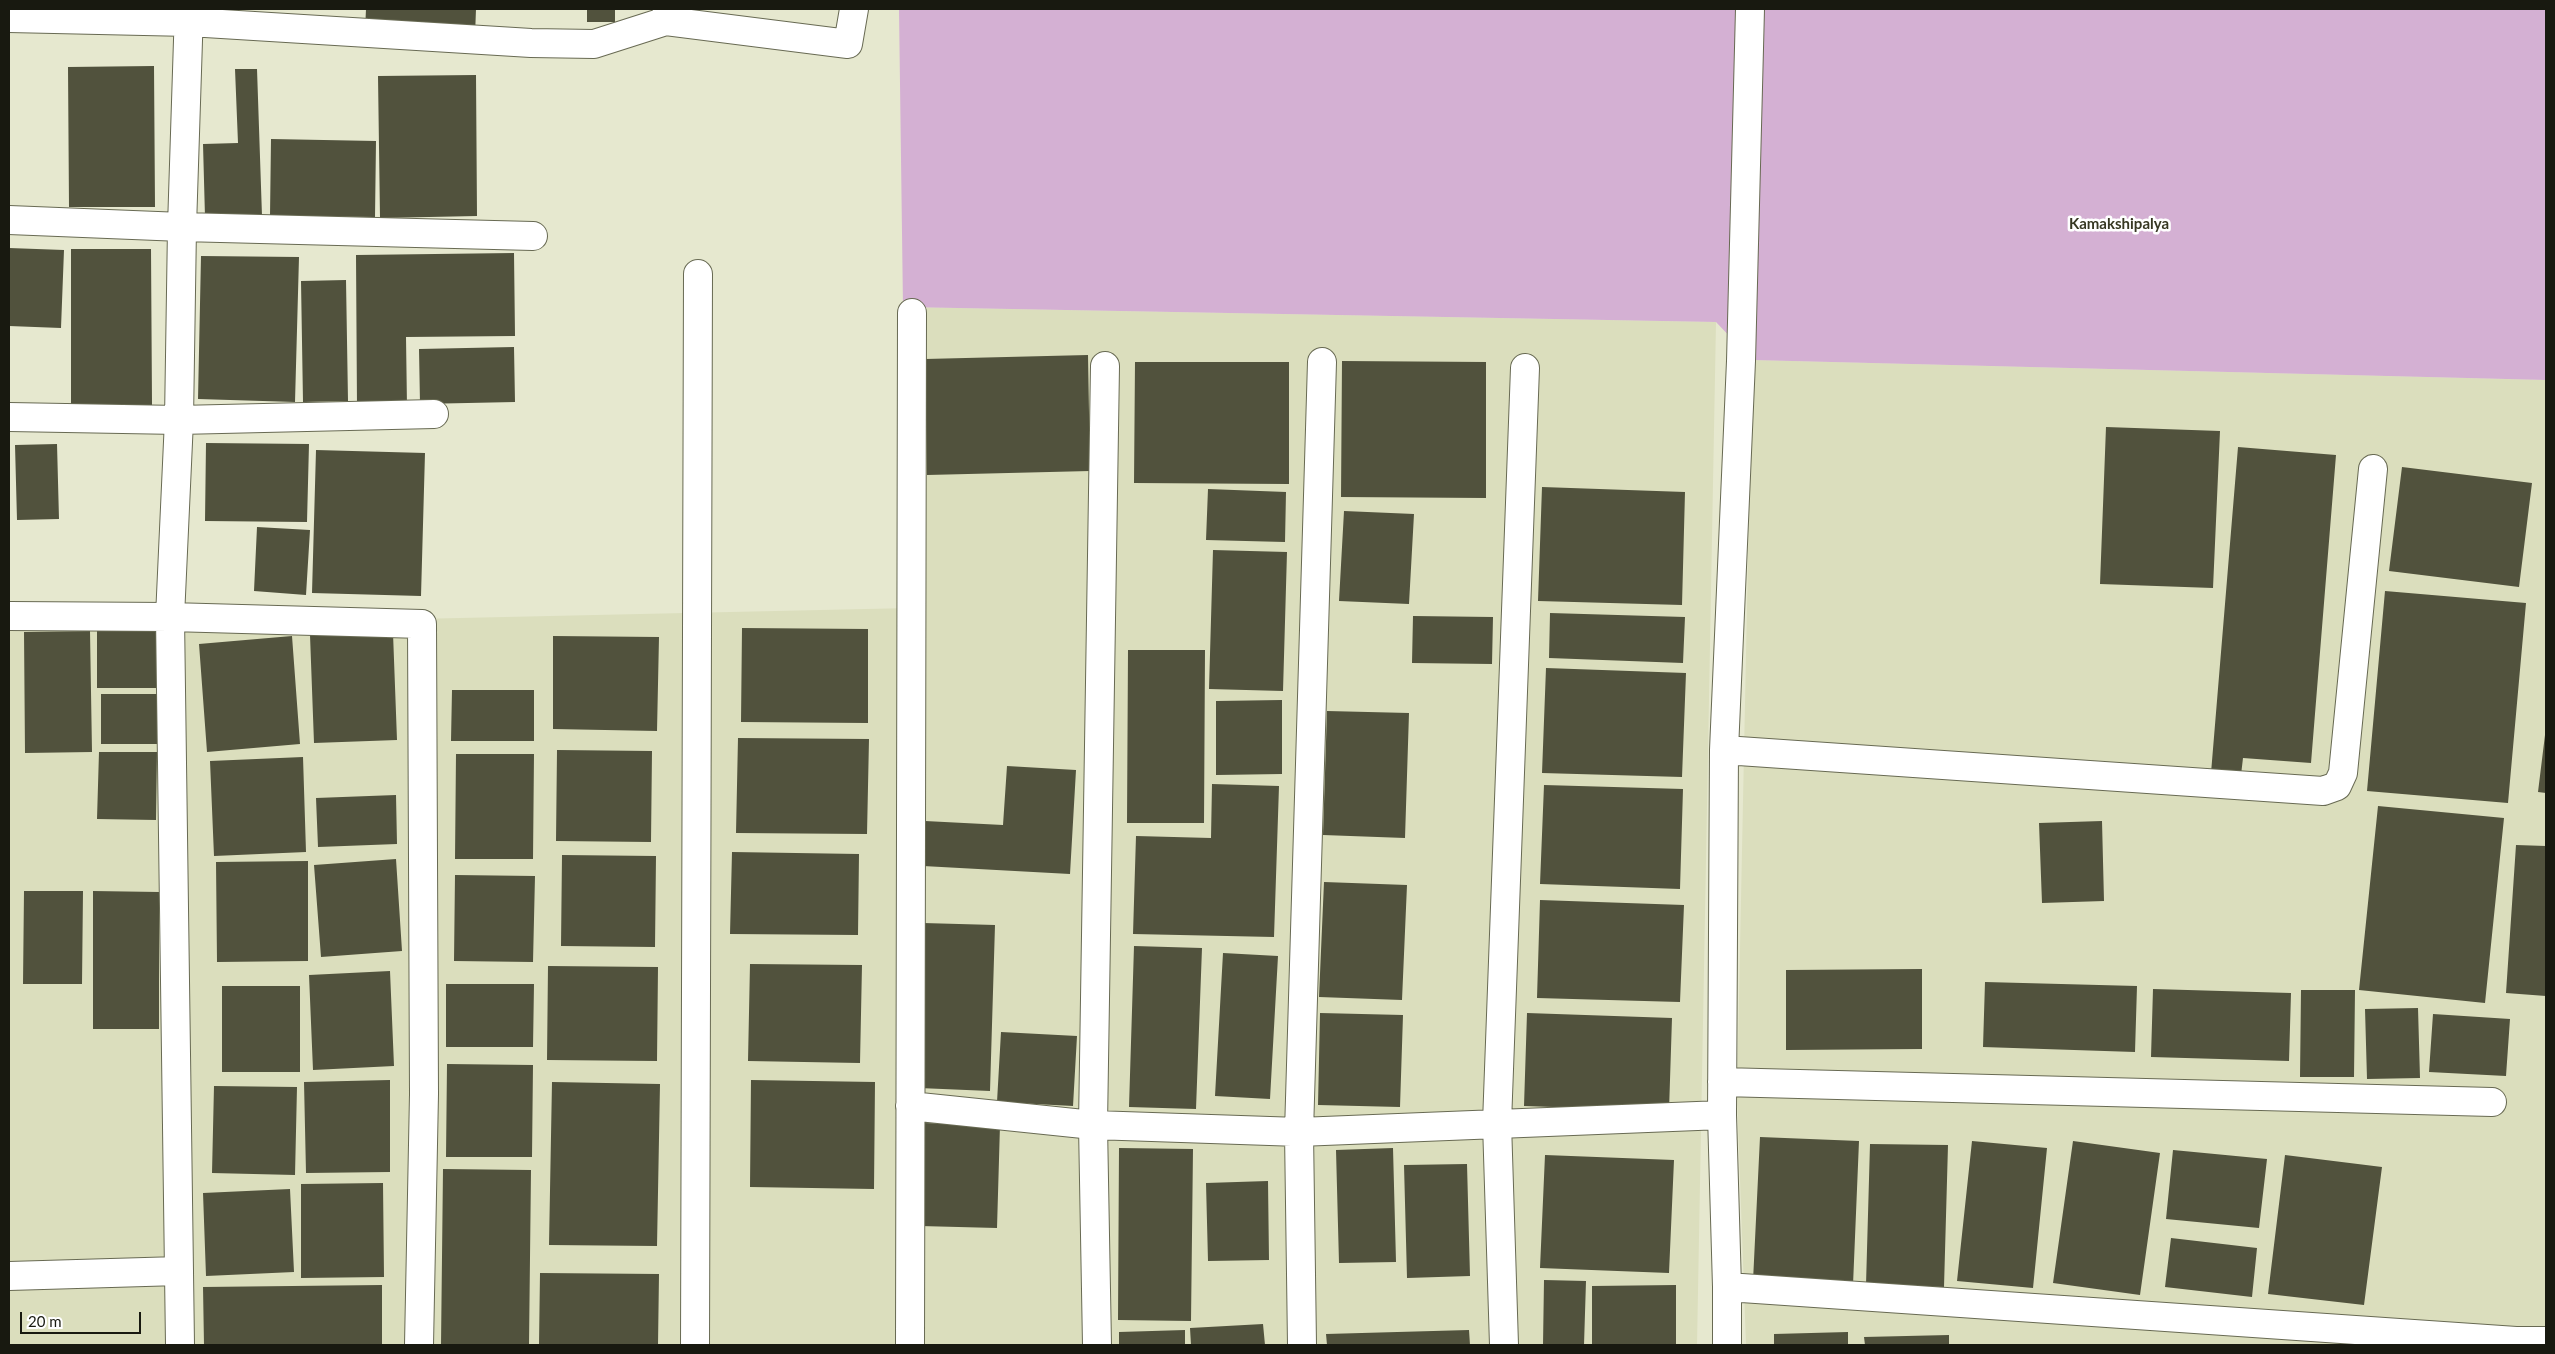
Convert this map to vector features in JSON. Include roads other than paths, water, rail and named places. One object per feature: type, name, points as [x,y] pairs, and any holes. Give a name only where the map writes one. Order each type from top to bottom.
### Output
[{"type":"street","points":[[9,18],[189,16],[522,42],[594,44],[667,15],[848,44],[854,9]]},
{"type":"street","points":[[1727,1345],[1722,1115],[1724,750],[1741,361],[1750,9]]},
{"type":"street","points":[[180,1345],[170,617],[179,420],[182,227],[189,16]]},
{"type":"street","points":[[9,220],[182,227],[533,236]]},
{"type":"street","points":[[695,1345],[698,274]]},
{"type":"street","points":[[910,1345],[912,313]]},
{"type":"street","points":[[1302,1345],[1299,1132],[1322,362]]},
{"type":"street","points":[[1097,1345],[1093,1125],[1105,366]]},
{"type":"street","points":[[1504,1345],[1498,1123],[1525,368]]},
{"type":"street","points":[[9,417],[179,420],[434,414]]},
{"type":"street","points":[[1724,750],[2323,791],[2337,786],[2343,773],[2373,469]]},
{"type":"street","points":[[9,616],[170,617],[422,624],[424,1094],[419,1345]]},
{"type":"street","points":[[1722,1082],[2492,1102]]},
{"type":"street","points":[[910,1106],[1093,1125],[1299,1132],[1722,1115]]},
{"type":"street","points":[[9,1276],[179,1272]]},
{"type":"street","points":[[1727,1288],[2516,1343],[2546,1341]]},
{"type":"district","name":"Kamakshipalya","points":[[2119,224]]}]
